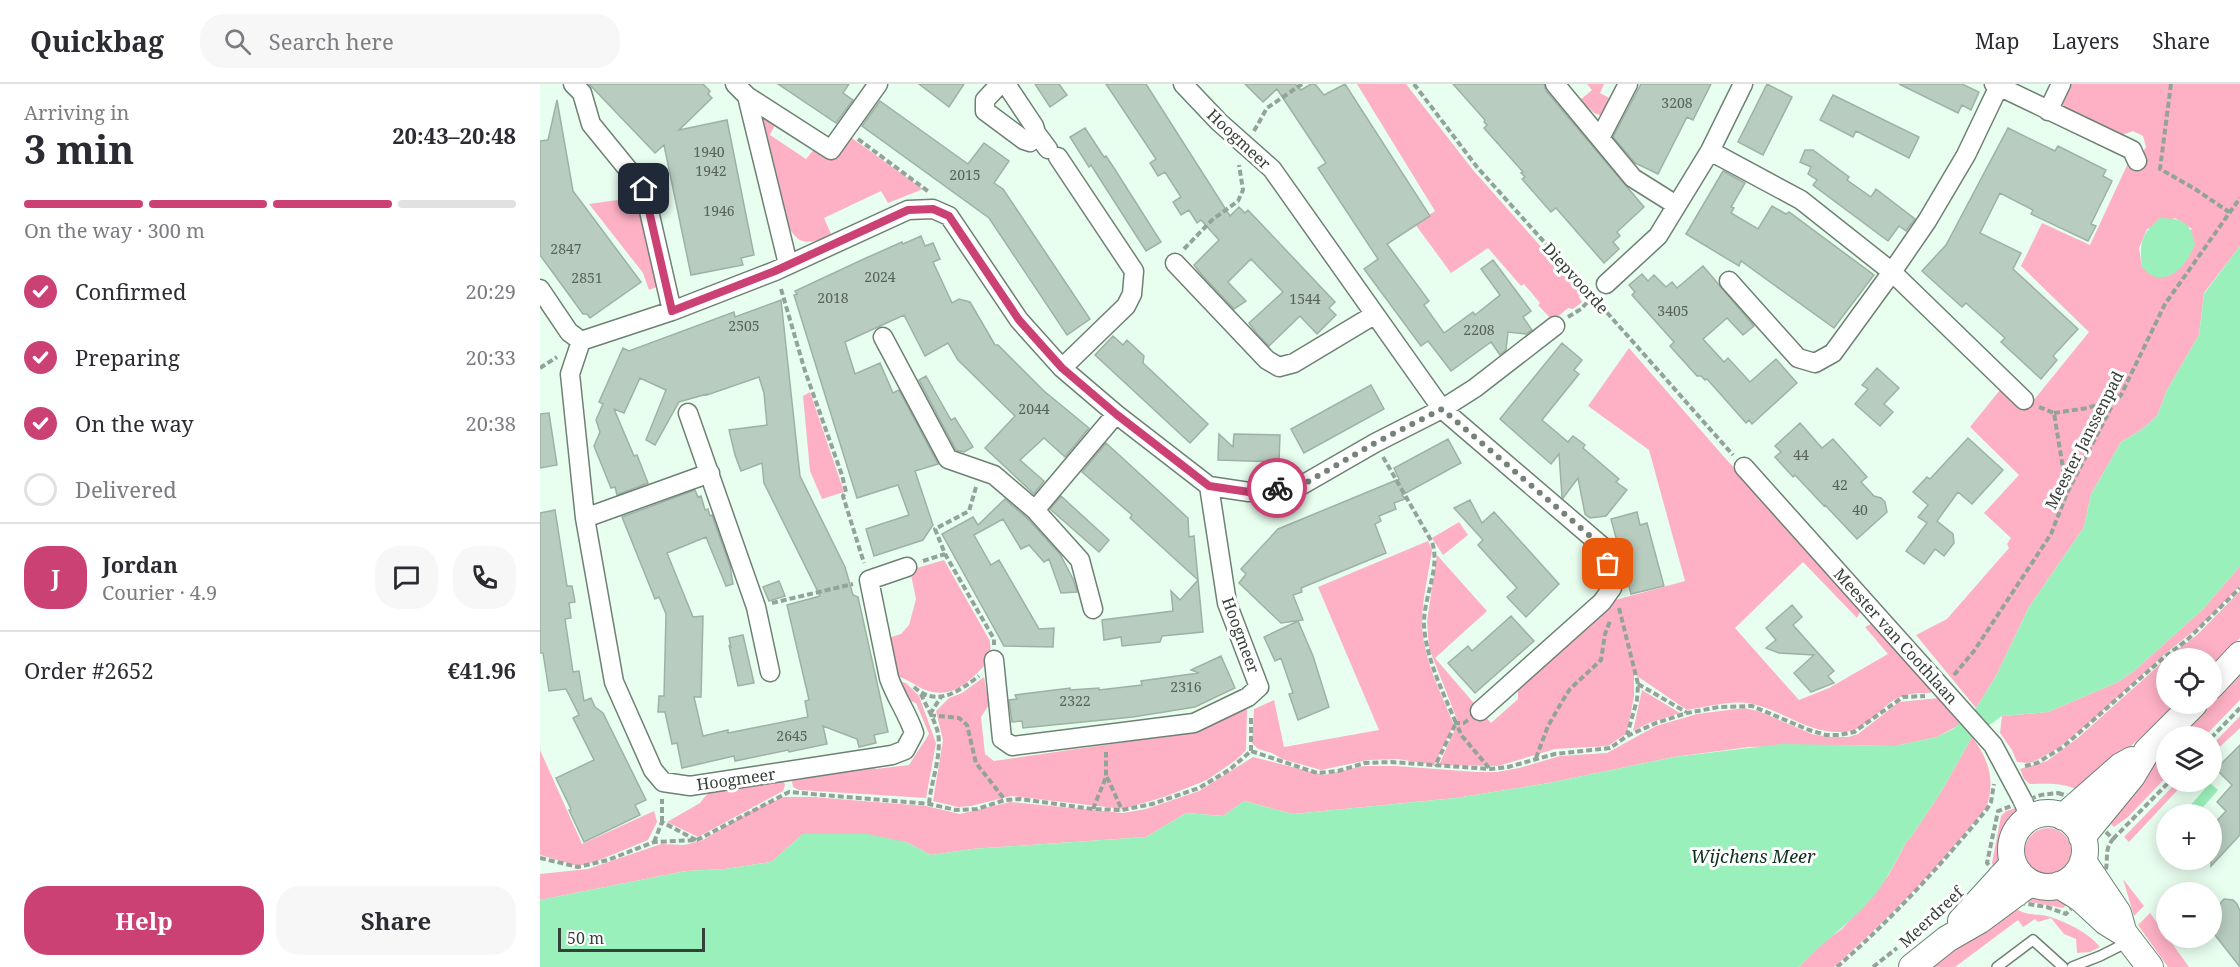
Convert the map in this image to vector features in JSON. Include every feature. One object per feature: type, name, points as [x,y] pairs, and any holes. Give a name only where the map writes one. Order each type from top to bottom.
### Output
[{"type":"street","points":[[573,84],[582,93],[591,124],[644,189],[672,311]]},
{"type":"street","points":[[741,90],[831,150],[878,84]]},
{"type":"street","points":[[1000,84],[985,100],[985,111],[1024,140],[1030,142],[1036,133]]},
{"type":"street","points":[[1006,84],[1034,126],[1036,133],[1053,153],[1134,271],[1132,294],[1126,306],[1062,368]]},
{"type":"street","name":"Hoogmeer","points":[[1183,84],[1272,169],[1442,409],[1603,547],[1612,588]]},
{"type":"street","points":[[1555,84],[1633,178],[1676,205]]},
{"type":"street","points":[[1600,138],[1628,84]]},
{"type":"street","name":"Diepvoorde","points":[[1606,284],[1658,236],[1710,151],[1743,84]]},
{"type":"street","points":[[2048,111],[2061,84]]},
{"type":"street","points":[[1729,280],[1798,358],[1815,363],[1833,353],[1927,221],[1966,155],[1997,85],[2132,150],[2137,161]]},
{"type":"street","points":[[741,90],[782,267]]},
{"type":"street","points":[[1710,151],[1801,200],[1892,272],[2024,400]]},
{"type":"street","points":[[540,289],[569,332],[581,341],[672,311],[782,267],[908,210],[933,209],[949,216],[1019,320],[1062,368],[1116,414],[1209,486],[1249,492],[1302,485],[1375,443],[1442,409],[1475,388],[1555,326]]},
{"type":"street","points":[[1178,258],[1267,360],[1279,367],[1294,363],[1374,315]]},
{"type":"street","points":[[883,337],[948,459],[994,475],[1035,510],[1080,560],[1093,609]]},
{"type":"street","name":"Hoogmeer","points":[[581,341],[570,374],[585,518],[614,682],[653,770],[663,782],[690,786],[892,755],[905,750],[914,733],[889,678],[869,580]]},
{"type":"street","points":[[688,413],[756,607],[770,672]]},
{"type":"street","points":[[1035,510],[1116,414]]},
{"type":"street","name":"Meester van Coothlaan","points":[[1744,467],[1993,745],[2026,810]]},
{"type":"street","points":[[585,518],[710,473]]},
{"type":"street","name":"Hoogmeer","points":[[994,660],[1002,738],[1012,746],[1194,723],[1248,697],[1259,687],[1227,603],[1209,486]]},
{"type":"street","points":[[869,580],[907,567]]},
{"type":"street","points":[[1479,711],[1602,602],[1612,588]]},
{"type":"street","points":[[2222,675],[2240,656]]},
{"type":"street","points":[[2150,967],[2127,937],[2118,912],[2080,850],[2050,813],[2026,810],[2014,834],[2004,876],[2044,887],[2080,850],[2147,751],[2184,714]]},
{"type":"street","name":"Meerdreef","points":[[1912,967],[1947,939],[1980,920],[2004,876]]},
{"type":"lane","points":[[2072,967],[2100,956],[2127,937]]},
{"type":"lane","points":[[1996,967],[2033,940],[2063,967]]},
{"type":"path","points":[[1178,258],[1212,220],[1238,201],[1243,190],[1239,159],[1246,145],[1267,108],[1302,84]]},
{"type":"path","name":"Diepvoorde","points":[[1414,84],[1477,167],[1744,467]]},
{"type":"path","points":[[2171,84],[2160,169],[2229,212]]},
{"type":"path","points":[[846,130],[927,189],[949,216]]},
{"type":"path","name":"Meester Janssenpad","points":[[1943,688],[1974,651],[2051,534],[2067,493],[2113,404],[2121,395],[2165,304],[2240,198]]},
{"type":"path","points":[[756,607],[869,580],[843,496],[846,492],[842,476],[805,371],[782,267]]},
{"type":"path","points":[[1555,326],[1581,309],[1593,297]]},
{"type":"path","points":[[2024,400],[2054,413],[2088,408],[2121,395]]},
{"type":"path","points":[[2054,413],[2067,493]]},
{"type":"path","points":[[1375,443],[1432,542],[1436,554],[1424,623],[1428,651],[1462,736],[1490,769]]},
{"type":"path","points":[[921,694],[941,697],[956,693],[981,675],[994,660],[994,639],[945,554],[935,529],[969,511],[980,470]]},
{"type":"path","points":[[1612,588],[1638,684],[1637,700],[1627,736]]},
{"type":"path","points":[[1837,967],[1883,925],[1948,857],[1987,809],[1991,802],[1994,782],[2007,771],[2037,763],[2063,747],[2162,659],[2187,640],[2240,588]]},
{"type":"path","points":[[1536,758],[1548,726],[1570,689],[1601,660],[1605,634],[1612,617]]},
{"type":"path","points":[[889,678],[906,680],[921,694],[938,733],[938,758],[929,804]]},
{"type":"path","points":[[1638,684],[1687,713]]},
{"type":"path","points":[[1251,751],[1317,773],[1383,762],[1490,769],[1508,767],[1555,754],[1610,748],[1627,736],[1656,723],[1687,713],[1743,705],[1752,706],[1809,730],[1826,735],[1839,735],[1854,732],[1903,697],[1934,695],[1943,688]]},
{"type":"path","points":[[930,715],[941,697]]},
{"type":"path","points":[[540,858],[578,867],[608,860],[654,842],[697,840],[789,792],[929,804],[956,810],[977,809],[1005,800],[1020,799],[1093,809],[1122,810],[1152,804],[1199,788],[1229,770],[1251,751],[1251,707],[1248,697]]},
{"type":"path","points":[[2222,727],[2240,708]]},
{"type":"path","points":[[1456,723],[1464,723],[1479,711]]},
{"type":"path","points":[[930,715],[959,718],[967,725],[976,763],[1005,800]]},
{"type":"path","points":[[1435,766],[1456,723]]},
{"type":"path","points":[[1093,809],[1106,777],[1106,733]]},
{"type":"path","points":[[1106,777],[1122,810]]},
{"type":"path","points":[[2080,850],[2104,874],[2107,864],[2105,854],[2107,846],[2159,792]]},
{"type":"path","points":[[2058,794],[2071,797],[2080,850],[2066,914],[2047,907],[2022,903],[2004,876],[1998,811],[2026,810],[2041,795],[2058,794]]},
{"type":"path","points":[[654,842],[662,822],[697,840]]},
{"type":"path","points":[[2080,850],[2113,839]]},
{"type":"path","name":"Meerdreef","points":[[1873,967],[1950,900]]},
{"type":"shaded area","points":[[1357,84],[1406,84],[1473,170],[1581,292],[1579,297],[1582,302],[1573,309],[1568,308],[1553,321],[1538,305],[1540,303],[1524,284],[1521,286],[1488,248],[1451,273],[1415,224],[1435,211]]},
{"type":"shaded area","points":[[1587,84],[1604,84],[1600,93],[1613,100],[1602,116],[1594,113],[1580,100],[1592,90]]},
{"type":"shaded area","points":[[2069,84],[2240,84],[2240,246],[2204,293],[2199,335],[2167,390],[2157,416],[2141,430],[2121,442],[2091,494],[2084,527],[2029,607],[1996,676],[1976,708],[1916,635],[1947,619],[2009,548],[2007,544],[2011,538],[1984,513],[2019,475],[1970,427],[2004,385],[2029,406],[2089,332],[2021,266],[2042,223],[2090,245],[2129,161],[2136,164],[2146,147],[2143,136],[2133,131],[2120,138],[2057,107]],"holes":[[[2175,218],[2192,229],[2142,267],[2139,248],[2147,229]]]},
{"type":"shaded area","points":[[761,110],[777,121],[770,135],[806,159],[816,147],[849,136],[923,189],[888,203],[881,191],[824,218],[831,234],[815,241],[803,241],[793,234],[785,218]]},
{"type":"shaded area","points":[[639,197],[657,287],[649,290],[643,273],[589,204]]},
{"type":"shaded area","points":[[1629,348],[1725,458],[1862,608],[1857,618],[1803,562],[1735,628],[1799,700],[1829,688],[1888,654],[1865,627],[1875,622],[1934,687],[1930,693],[1898,698],[1852,731],[1830,732],[1747,703],[1687,710],[1634,674],[1634,696],[1627,733],[1608,746],[1555,749],[1498,766],[1439,765],[1458,722],[1429,648],[1427,621],[1437,555],[1487,611],[1435,658],[1491,723],[1518,699],[1518,685],[1612,601],[1685,581],[1649,450],[1588,406]]},
{"type":"shaded area","points":[[810,392],[844,492],[822,499],[810,471],[803,396]]},
{"type":"shaded area","points":[[1459,522],[1468,535],[1443,555],[1432,538]]},
{"type":"shaded area","points":[[1428,541],[1432,550],[1424,596],[1422,631],[1433,674],[1454,725],[1434,765],[1398,759],[1368,760],[1321,770],[1282,759],[1258,749],[1252,743],[1254,709],[1274,700],[1284,747],[1379,730],[1318,587]]},
{"type":"shaded area","points":[[944,560],[990,641],[991,659],[969,681],[944,693],[923,689],[893,676],[888,638],[901,634],[909,625],[916,599],[910,570]]},
{"type":"shaded area","points":[[2240,566],[2240,586],[2199,627],[2172,648],[2160,648],[2203,609]]},
{"type":"shaded area","points":[[2240,591],[2240,638],[2222,656],[2222,648],[2180,648],[2198,634]]},
{"type":"shaded area","points":[[2156,651],[2156,662],[2057,749],[2033,762],[2017,762],[2000,733],[2002,716],[2048,712],[2118,682]]},
{"type":"shaded area","points":[[2156,668],[2156,714],[2165,714],[2080,792],[2063,785],[2030,784],[2024,779],[2020,769],[2047,761],[2079,737]]},
{"type":"shaded area","points":[[2240,672],[2240,700],[2215,726],[2187,726],[2199,714],[2222,714],[2222,690]]},
{"type":"shaded area","points":[[984,677],[989,705],[981,717],[985,754],[994,761],[1187,733],[1247,709],[1246,750],[1236,760],[1207,780],[1164,797],[1123,809],[1011,796],[958,807],[933,801],[943,740],[936,711],[949,698],[962,693]]},
{"type":"shaded area","points":[[898,681],[906,683],[919,696],[936,743],[926,798],[799,790],[793,787],[791,777],[869,765],[876,769],[909,765],[929,734],[916,703],[904,699]]},
{"type":"shaded area","points":[[1642,690],[1680,713],[1633,731]]},
{"type":"shaded area","points":[[1939,698],[1961,724],[1937,737],[1895,746],[1749,747],[1674,757],[1549,783],[1456,798],[1293,814],[1244,801],[1223,816],[1186,813],[1146,837],[972,849],[931,855],[906,842],[803,834],[771,862],[725,869],[686,871],[540,900],[540,874],[588,869],[661,844],[684,845],[701,841],[751,811],[784,797],[813,797],[926,806],[960,814],[1010,802],[1123,813],[1146,809],[1199,791],[1253,757],[1324,775],[1364,766],[1497,772],[1560,756],[1607,753],[1656,726],[1697,714],[1744,708],[1758,711],[1812,734],[1848,737],[1858,734],[1899,702]]},
{"type":"shaded area","points":[[2240,716],[2240,728],[2222,745],[2222,735]]},
{"type":"shaded area","points":[[1972,737],[1986,760],[1990,776],[1990,793],[1983,812],[1921,883],[1834,967],[1799,967],[1820,945],[1842,929],[1888,876],[1907,841],[1941,792]]},
{"type":"shaded area","points":[[540,750],[582,844],[654,811],[657,822],[648,840],[597,861],[578,866],[540,855]]},
{"type":"shaded area","points":[[2156,760],[2156,788],[2128,817],[2114,827],[2106,819]]},
{"type":"shaded area","points":[[783,779],[785,785],[783,791],[698,837],[667,822],[700,803],[711,789]]},
{"type":"shaded area","points":[[2167,792],[2176,792],[2164,804],[2156,804],[2156,813],[2129,842],[2124,837]]},
{"type":"shaded area","points":[[2016,808],[2014,822],[2006,836],[2003,858],[1993,867],[2001,816],[2006,811]]},
{"type":"shaded area","points":[[2048,828],[2064,835],[2071,851],[2064,867],[2048,874],[2032,867],[2025,851],[2032,835]]},
{"type":"shaded area","points":[[2123,879],[2144,906],[2134,916]]},
{"type":"shaded area","points":[[2036,893],[2053,895],[2070,902],[2063,908],[2025,901]]},
{"type":"shaded area","points":[[2010,904],[2025,913],[2051,917],[2071,925],[2090,937],[2100,947],[2090,952],[2077,953],[2076,939],[2064,934],[2051,918],[2038,922],[2035,919],[2023,927],[2018,920],[1955,967],[1926,967]]},
{"type":"shaded area","points":[[2150,913],[2156,921],[2156,948],[2175,948],[2189,967],[2168,967],[2138,925]]},
{"type":"water","points":[[2160,218],[2174,219],[2184,223],[2191,230],[2195,244],[2180,269],[2161,277],[2153,276],[2142,267],[2141,251],[2145,234]]},
{"type":"water","name":"Wijchens Meer","points":[[2240,246],[2240,566],[2203,609],[2160,648],[2156,648],[2156,651],[2134,671],[2118,682],[2048,712],[2002,716],[1972,737],[1941,792],[1907,841],[1878,890],[1855,915],[1799,967],[540,967],[540,900],[686,871],[725,869],[771,862],[803,834],[867,834],[906,842],[931,855],[972,849],[1146,837],[1186,813],[1223,816],[1244,801],[1293,814],[1456,798],[1549,783],[1674,757],[1783,744],[1894,746],[1937,737],[1953,729],[1976,708],[1996,676],[2029,607],[2084,527],[2091,494],[2121,442],[2141,430],[2157,416],[2167,390],[2199,335],[2204,294]]},
{"type":"water","points":[[2202,792],[2216,792],[2206,804],[2192,804]]},
{"type":"building","points":[[589,84],[703,84],[710,91],[708,94],[712,98],[679,130],[727,120],[754,255],[741,258],[743,265],[691,275],[664,145],[655,153]]},
{"type":"building","points":[[778,84],[849,84],[843,93],[853,100],[836,123]]},
{"type":"building","points":[[919,84],[964,84],[949,107]]},
{"type":"building","points":[[1035,84],[1059,84],[1067,95],[1050,107]]},
{"type":"building","points":[[1106,84],[1146,84],[1230,216],[1239,207],[1245,213],[1248,210],[1335,302],[1329,308],[1336,315],[1317,334],[1300,316],[1269,346],[1258,335],[1249,323],[1283,292],[1251,259],[1228,282],[1246,301],[1234,309],[1201,274],[1194,265],[1219,240],[1201,220],[1197,223],[1189,210],[1181,215],[1173,202],[1181,197],[1165,172],[1158,176],[1150,163],[1156,159]]},
{"type":"building","points":[[1245,84],[1295,84],[1301,90],[1315,84],[1324,95],[1345,84],[1430,216],[1387,244],[1429,301],[1424,305],[1444,333],[1473,312],[1475,315],[1500,295],[1481,269],[1493,260],[1531,311],[1523,317],[1532,330],[1526,334],[1508,332],[1506,350],[1500,355],[1491,342],[1451,371],[1428,341],[1421,346],[1364,269],[1378,259],[1318,168],[1326,163],[1277,89],[1263,102]]},
{"type":"building","points":[[1453,84],[1544,84],[1546,91],[1644,207],[1617,232],[1620,236],[1613,242],[1619,249],[1604,263],[1556,208],[1551,212],[1522,179],[1525,177],[1521,173],[1523,172],[1484,128],[1487,125],[1485,120]]},
{"type":"building","points":[[1641,84],[1711,84],[1693,120],[1687,117],[1658,174],[1635,163],[1613,137]]},
{"type":"building","points":[[1767,84],[1792,97],[1763,155],[1738,142]]},
{"type":"building","points":[[1899,84],[1962,84],[1979,92],[1971,110],[1962,105],[1958,113]]},
{"type":"building","points":[[1833,95],[1919,137],[1909,158],[1856,131],[1853,137],[1820,120]]},
{"type":"building","points":[[557,100],[573,191],[641,282],[590,318],[587,314],[583,314],[540,255],[540,141],[548,140]]},
{"type":"building","points":[[880,101],[968,164],[984,143],[1009,161],[994,183],[1003,189],[1090,319],[1067,335],[989,218],[862,126]]},
{"type":"building","points":[[1085,128],[1114,168],[1161,242],[1146,251],[1091,165],[1089,167],[1070,137]]},
{"type":"building","points":[[2008,128],[2055,151],[2058,146],[2106,170],[2103,176],[2112,181],[2091,224],[2096,226],[2088,241],[2031,214],[2033,210],[2000,193],[1980,233],[2021,253],[2013,269],[2078,329],[2053,356],[2057,360],[2041,379],[2001,342],[2005,338],[1966,303],[1962,307],[1922,271],[1946,245]]},
{"type":"building","points":[[1805,150],[1813,150],[1849,177],[1847,180],[1871,197],[1876,189],[1915,219],[1906,231],[1899,226],[1888,241],[1813,185],[1817,180],[1808,174],[1811,167],[1800,162]]},
{"type":"building","points":[[1723,171],[1745,183],[1731,207],[1734,208],[1731,213],[1758,229],[1772,206],[1786,214],[1789,212],[1874,275],[1834,328],[1741,261],[1739,266],[1686,234]]},
{"type":"building","points":[[921,236],[925,246],[933,243],[940,259],[933,262],[952,303],[959,299],[970,302],[995,345],[998,345],[1044,391],[1089,428],[1065,457],[1044,438],[1020,460],[1044,481],[1034,494],[985,448],[1015,416],[958,360],[948,343],[925,356],[904,315],[845,342],[855,374],[880,363],[893,393],[899,390],[938,464],[915,471],[933,525],[923,540],[874,556],[866,529],[909,515],[898,485],[857,498],[794,295],[797,294],[795,291],[866,258]]},
{"type":"building","points":[[1703,266],[1754,326],[1743,335],[1727,318],[1703,339],[1724,362],[1728,358],[1750,382],[1776,359],[1797,383],[1752,424],[1749,420],[1746,423],[1707,379],[1697,376],[1670,346],[1674,342],[1632,295],[1635,292],[1629,285],[1642,274],[1648,281],[1654,275],[1666,287],[1672,282],[1677,288]]},
{"type":"building","points":[[781,300],[800,476],[845,567],[853,595],[858,597],[888,732],[874,735],[876,743],[859,747],[857,739],[823,726],[827,744],[735,761],[734,756],[682,768],[677,743],[672,744],[665,712],[658,712],[659,696],[664,696],[666,614],[659,597],[655,599],[622,517],[695,490],[698,497],[701,496],[705,510],[708,509],[710,516],[712,515],[730,566],[733,584],[726,586],[706,537],[667,553],[693,617],[703,616],[701,697],[694,697],[703,736],[808,717],[805,701],[809,700],[787,605],[820,596],[764,483],[762,463],[741,471],[735,455],[729,430],[767,425],[764,393],[759,377],[679,402],[655,445],[646,440],[666,390],[640,378],[624,413],[614,409],[648,483],[617,495],[615,487],[611,488],[594,446],[600,432],[596,420],[603,404],[599,402],[623,348],[629,351],[734,312],[735,317]]},
{"type":"building","points":[[1113,336],[1123,345],[1127,340],[1144,356],[1143,363],[1208,424],[1190,443],[1095,355]]},
{"type":"building","points":[[1562,343],[1582,360],[1574,370],[1579,374],[1542,420],[1568,442],[1573,436],[1585,445],[1583,448],[1619,479],[1616,482],[1627,490],[1606,516],[1590,518],[1585,514],[1578,478],[1563,498],[1559,454],[1551,464],[1500,419]]},
{"type":"building","points":[[1877,368],[1899,388],[1884,404],[1893,412],[1880,426],[1855,404],[1868,389],[1862,385]]},
{"type":"building","points":[[926,376],[951,420],[955,418],[973,447],[964,452],[956,450],[919,380]]},
{"type":"building","points":[[1371,385],[1384,409],[1304,453],[1291,429]]},
{"type":"building","points":[[549,413],[557,465],[540,468],[540,414]]},
{"type":"building","points":[[1800,423],[1822,448],[1833,439],[1867,477],[1861,482],[1874,496],[1885,502],[1887,512],[1857,539],[1775,457],[1781,452],[1775,446]]},
{"type":"building","points":[[1219,434],[1233,447],[1234,434],[1280,435],[1279,462],[1218,460]]},
{"type":"building","points":[[1968,438],[2003,470],[1972,504],[1958,492],[1937,521],[1953,534],[1954,543],[1944,556],[1935,549],[1924,564],[1906,551],[1927,523],[1918,517],[1928,505],[1913,492],[1927,477],[1930,479]]},
{"type":"building","points":[[1448,439],[1461,463],[1402,495],[1405,499],[1394,503],[1396,509],[1379,516],[1381,521],[1375,524],[1386,553],[1301,588],[1302,592],[1293,595],[1303,620],[1281,623],[1239,583],[1246,574],[1241,569],[1278,529],[1399,479],[1394,468]]},
{"type":"building","points":[[1106,443],[1188,518],[1189,537],[1194,536],[1203,632],[1162,636],[1160,642],[1122,646],[1121,637],[1104,640],[1102,620],[1173,611],[1171,591],[1180,600],[1198,580],[1130,518],[1132,515],[1082,472]]},
{"type":"building","points":[[1061,496],[1109,540],[1099,552],[1050,509]]},
{"type":"building","points":[[1005,499],[1027,518],[1060,554],[1077,592],[1061,593],[1049,559],[1044,562],[1029,545],[1021,549],[1003,519],[974,535],[991,565],[999,560],[1039,629],[1054,628],[1053,647],[1004,646],[942,534],[973,517],[978,525]]},
{"type":"building","points":[[1470,500],[1482,523],[1494,512],[1559,584],[1526,617],[1507,597],[1517,588],[1478,545],[1483,540],[1454,508]]},
{"type":"building","points":[[555,510],[567,586],[572,586],[575,602],[569,603],[571,618],[565,619],[573,672],[579,671],[584,701],[591,698],[595,707],[603,713],[646,800],[635,805],[640,815],[584,842],[556,778],[594,760],[573,718],[579,715],[566,689],[549,691],[543,653],[540,653],[540,513]]},
{"type":"building","points":[[1637,512],[1640,525],[1647,523],[1664,586],[1631,594],[1611,519]]},
{"type":"building","points":[[779,581],[785,596],[769,601],[763,587]]},
{"type":"building","points":[[1792,605],[1802,617],[1793,625],[1834,671],[1828,676],[1834,683],[1811,692],[1794,673],[1814,655],[1779,653],[1766,648],[1776,640],[1766,628]]},
{"type":"building","points":[[1511,616],[1534,641],[1475,693],[1448,663],[1468,646],[1472,651]]},
{"type":"building","points":[[1298,621],[1313,656],[1329,707],[1298,720],[1289,694],[1293,693],[1281,658],[1275,661],[1264,637]]},
{"type":"building","points":[[743,635],[754,683],[738,686],[729,638]]},
{"type":"building","points":[[1221,656],[1235,688],[1195,707],[1133,717],[1023,728],[1022,721],[1012,722],[1009,700],[1017,699],[1015,695],[1070,688],[1070,690],[1099,688],[1099,690],[1142,685],[1141,681],[1199,673],[1191,670]]},
{"type":"building","points":[[2240,745],[2240,835],[2222,854],[2222,815],[2226,811],[2222,804],[2217,802],[2232,785],[2222,775],[2222,763]]},
{"type":"building","points":[[2224,899],[2233,900],[2240,911],[2240,967],[2222,944],[2222,901]]},
{"type":"way so far","points":[[1277,488],[1302,485],[1375,443],[1442,409],[1603,547],[1608,564]]},
{"type":"route","points":[[644,189],[672,311],[775,271],[908,210],[933,209],[949,216],[1019,320],[1062,368],[1116,414],[1209,486],[1249,492],[1277,488]]}]
